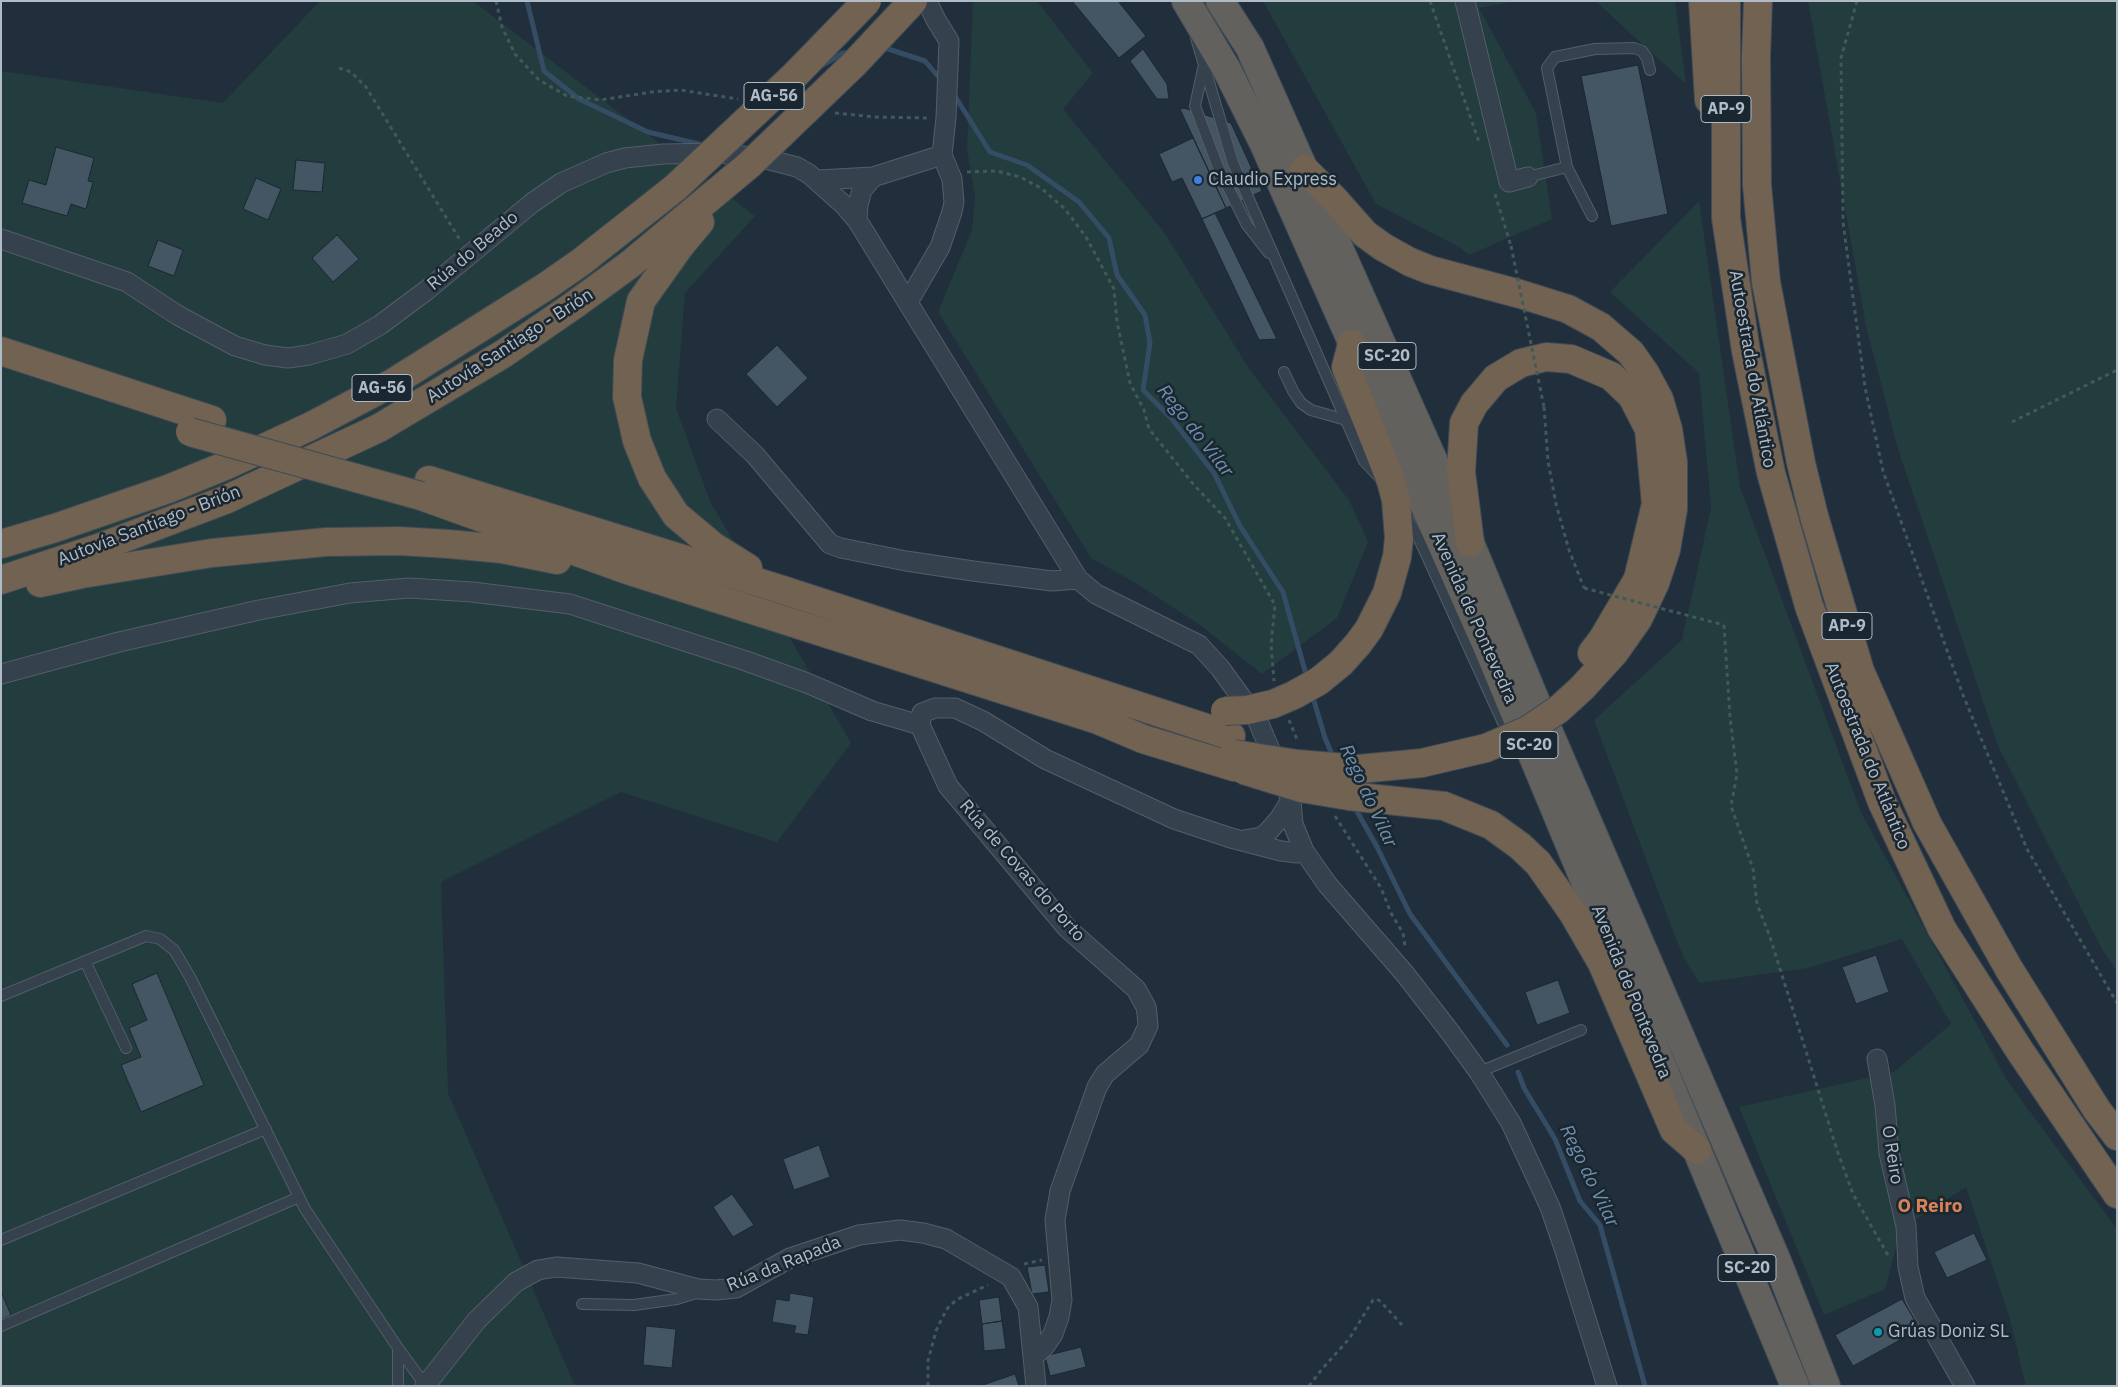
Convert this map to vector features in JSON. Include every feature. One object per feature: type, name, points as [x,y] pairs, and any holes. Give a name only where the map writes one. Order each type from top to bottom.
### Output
[{"type":"highway","name":"Autovía Santiago - Brión","points":[[1,544],[55,528],[168,489],[227,465],[302,430],[394,382],[552,282],[632,223],[676,187],[793,78],[867,1]]},
{"type":"highway","name":"Autovía Santiago - Brión","points":[[1,580],[98,548],[225,500],[379,428],[503,354],[630,265],[719,195],[854,64],[913,1]]},
{"type":"highway","name":"Avenida de Pontevedra","points":[[1186,1],[1227,70],[1264,144],[1488,648],[1795,1386]]},
{"type":"highway","name":"Avenida de Pontevedra","points":[[1220,1],[1250,48],[1470,543],[1542,716],[1776,1261],[1826,1386]]},
{"type":"highway","points":[[1703,1],[1712,131],[1726,218]]},
{"type":"highway","name":"Autoestrada do Atlántico","points":[[1726,1],[1726,218],[1746,351],[1771,473],[1809,606],[1882,802],[1942,929],[2030,1067],[2117,1194]]},
{"type":"highway","name":"Autoestrada do Atlántico","points":[[1758,1],[1756,57],[1758,185],[1766,282],[1803,472],[1860,671],[1932,831],[2009,969],[2097,1110],[2117,1136]]},
{"type":"highway","points":[[425,488],[630,571],[1098,720],[1143,739],[1231,742],[1353,753],[1432,745],[1482,730],[1520,714],[1576,681],[1614,653],[1638,619],[1655,583],[1666,550],[1672,509],[1673,462],[1668,430],[1659,399],[1645,373],[1631,353],[1601,327],[1568,309],[1430,270],[1410,262],[1383,247],[1365,234],[1304,169]]},
{"type":"highway","points":[[719,195],[641,301],[628,360],[627,397],[637,441],[646,464],[652,478],[676,515],[713,546],[783,590]]},
{"type":"highway","points":[[1231,742],[1247,710],[1273,704],[1294,695],[1319,681],[1341,662],[1358,644],[1379,612],[1392,575],[1399,538],[1396,500],[1391,481],[1346,367],[1352,344]]},
{"type":"highway","points":[[1,351],[201,426]]},
{"type":"highway","points":[[1470,543],[1461,472],[1464,423],[1474,404],[1496,378],[1521,363],[1546,357],[1571,359],[1611,376],[1632,396],[1649,429],[1656,504],[1638,580],[1602,640],[1588,657],[1576,681]]},
{"type":"highway","points":[[1,370],[783,590],[1122,700],[1231,742],[1301,788],[1348,796],[1444,806],[1491,825],[1520,846],[1538,863],[1573,913],[1602,963],[1674,1130],[1697,1150]]},
{"type":"highway","points":[[1,589],[212,553],[326,542],[398,541],[502,549],[630,571]]},
{"type":"street","points":[[908,302],[940,247],[952,212],[954,192],[946,162],[949,41],[927,1]]},
{"type":"street","points":[[1465,1],[1509,182],[1528,177]]},
{"type":"street","name":"Rúa do Beado","points":[[1,239],[127,282],[179,316],[235,346],[265,355],[288,358],[309,355],[347,344],[388,319],[427,290],[532,203],[560,183],[606,163],[626,158],[663,154],[720,153],[766,159],[797,167],[818,180],[857,220],[1078,579],[1096,594],[1169,628],[1198,645],[1207,653],[1257,720],[1291,800],[1292,824],[1304,851],[1327,884],[1405,974],[1479,1072],[1511,1123],[1550,1207],[1607,1386]]},
{"type":"street","points":[[818,180],[872,177],[946,162]]},
{"type":"street","points":[[857,220],[862,190],[872,177]]},
{"type":"street","points":[[717,419],[755,455],[830,544],[841,548],[906,561],[1052,581],[1078,579]]},
{"type":"street","points":[[1,674],[119,642],[260,610],[350,593],[408,588],[472,592],[570,604],[746,661],[807,683],[872,710],[920,725],[922,713],[935,708],[955,708],[983,721],[1045,759],[1174,819],[1280,851],[1304,851]]},
{"type":"street","name":"Rúa de Covas do Porto","points":[[920,725],[948,786],[1066,928],[1136,989],[1146,1007],[1148,1026],[1139,1045],[1105,1074],[1097,1086],[1060,1191],[1055,1220],[1062,1300],[1059,1317],[1048,1340],[1033,1356]]},
{"type":"street","points":[[1243,840],[1261,837],[1266,833],[1280,818],[1291,800]]},
{"type":"street","name":"O Reiro","points":[[1877,1059],[1885,1105],[1889,1153],[1906,1226],[1908,1267],[1914,1298],[1965,1386]]},
{"type":"street","name":"Rúa da Rapada","points":[[424,1386],[477,1320],[516,1282],[538,1270],[556,1267],[638,1273],[698,1289],[736,1288],[790,1258],[859,1236],[900,1230],[946,1239],[1011,1277],[1028,1307],[1036,1386]]},
{"type":"lane","points":[[1186,1],[1232,163],[1364,461],[1396,500],[1420,541],[1515,749]]},
{"type":"lane","points":[[1592,216],[1567,167],[1547,68],[1555,57],[1561,54],[1595,49],[1634,48],[1642,51],[1647,58],[1650,70]]},
{"type":"lane","points":[[1204,66],[1195,106],[1218,167],[1247,226],[1277,264]]},
{"type":"lane","points":[[1528,177],[1567,167]]},
{"type":"lane","points":[[1284,372],[1292,391],[1301,403],[1311,410],[1346,420]]},
{"type":"lane","points":[[1570,874],[1593,928],[1602,963]]},
{"type":"lane","points":[[1,996],[146,936],[160,939],[174,950],[266,1129],[305,1210],[424,1386]]},
{"type":"lane","points":[[85,961],[126,1048]]},
{"type":"lane","points":[[1479,1072],[1581,1030]]},
{"type":"lane","points":[[1,1240],[266,1129]]},
{"type":"lane","points":[[1,1326],[299,1197]]},
{"type":"lane","points":[[582,1304],[634,1305],[677,1299],[707,1290]]},
{"type":"lane","points":[[398,1348],[398,1386]]},
{"type":"path","points":[[496,1],[502,28],[515,54],[539,80],[567,96],[600,100],[680,90],[743,100]]},
{"type":"path","points":[[1430,1],[1480,146]]},
{"type":"path","points":[[1857,1],[1841,58],[1843,222],[1865,387],[1883,471],[1963,695],[2027,850],[2117,1003]]},
{"type":"path","points":[[340,68],[351,72],[366,87],[469,255]]},
{"type":"path","points":[[832,113],[875,117],[946,118]]},
{"type":"path","points":[[946,162],[966,172],[997,172],[1020,177],[1041,188],[1065,209],[1086,237],[1114,289],[1117,322],[1130,383],[1144,410],[1149,429],[1194,485],[1225,518],[1275,605],[1271,645],[1273,677],[1276,685]]},
{"type":"path","points":[[1494,192],[1511,246],[1544,407],[1548,461],[1556,504],[1569,550],[1584,588],[1724,625],[1730,717],[1737,774],[1731,806],[1753,869],[1758,904],[1838,1153],[1853,1194],[1891,1260]]},
{"type":"path","points":[[2012,422],[2117,370]]},
{"type":"path","points":[[1287,715],[1300,748]]},
{"type":"path","points":[[1331,809],[1381,888],[1403,933],[1407,957],[1405,974]]},
{"type":"path","points":[[928,1386],[928,1361],[931,1348],[936,1331],[949,1306],[958,1299],[996,1281],[1016,1266],[1057,1257]]},
{"type":"path","points":[[1309,1386],[1349,1339],[1373,1300],[1377,1299],[1382,1303],[1402,1325]]},
{"type":"green space","points":[[320,1],[473,1],[755,216],[685,293],[676,408],[710,501],[851,743],[777,842],[621,792],[441,882],[448,1093],[575,1386],[1,1386],[1,71],[223,103]]},
{"type":"green space","points":[[973,1],[1037,1],[1093,73],[1063,109],[1164,232],[1250,370],[1349,500],[1368,542],[1337,618],[1262,674],[1200,625],[1134,582],[1091,558],[938,312],[972,230],[975,196],[967,149]]},
{"type":"green space","points":[[1263,1],[1518,1],[1479,8],[1536,113],[1552,219],[1469,255],[1459,247],[1376,204]]},
{"type":"green space","points":[[1596,1],[1675,1],[1686,84],[1619,23]]},
{"type":"green space","points":[[1808,1],[2117,1],[2117,971],[2103,951],[1998,746],[1898,449],[1866,326]]},
{"type":"green space","points":[[1699,201],[1740,487],[1861,812],[2008,1082],[2117,1229],[2117,1386],[2026,1386],[2009,1316],[1966,1187],[1901,1229],[1885,1289],[1824,1315],[1739,1107],[1894,1072],[1951,1024],[1902,939],[1808,968],[1699,983],[1683,956],[1671,926],[1594,720],[1682,640],[1711,508],[1699,373],[1610,292]]},
{"type":"building","points":[[1072,1],[1118,1],[1146,36],[1119,58]]},
{"type":"building","points":[[1143,49],[1167,84],[1169,99],[1157,99],[1130,61]]},
{"type":"building","points":[[1638,65],[1668,214],[1611,226],[1581,76]]},
{"type":"building","points":[[1184,108],[1231,123],[1262,191],[1226,208],[1180,109]]},
{"type":"building","name":"Claudio Express","points":[[1193,138],[1226,208],[1202,219],[1182,178],[1172,182],[1159,154]]},
{"type":"building","points":[[56,147],[94,158],[88,181],[93,182],[86,209],[71,204],[67,216],[22,203],[29,180],[46,185]]},
{"type":"building","points":[[296,160],[325,163],[322,192],[293,190]]},
{"type":"building","points":[[256,178],[281,189],[268,220],[243,209]]},
{"type":"building","points":[[1215,213],[1277,339],[1259,340],[1202,219]]},
{"type":"building","points":[[337,235],[359,259],[333,282],[312,258]]},
{"type":"building","points":[[158,240],[183,250],[174,276],[148,266]]},
{"type":"building","points":[[777,345],[808,378],[777,407],[746,374]]},
{"type":"building","points":[[1876,955],[1889,992],[1856,1004],[1842,967]]},
{"type":"building","points":[[157,973],[204,1085],[141,1112],[121,1065],[141,1057],[129,1028],[147,1020],[132,984]]},
{"type":"building","points":[[1558,980],[1570,1013],[1537,1025],[1525,992]]},
{"type":"building","points":[[819,1145],[830,1177],[794,1190],[783,1159]]},
{"type":"building","points":[[732,1194],[754,1225],[733,1237],[713,1207]]},
{"type":"building","points":[[1974,1233],[1987,1260],[1947,1278],[1934,1252]]},
{"type":"building","points":[[1045,1265],[1049,1292],[1032,1294],[1027,1267]]},
{"type":"building","points":[[1,1292],[11,1315],[1,1320]]},
{"type":"building","points":[[790,1293],[814,1297],[808,1335],[794,1333],[796,1326],[772,1322],[776,1299],[789,1301]]},
{"type":"building","points":[[999,1297],[1002,1321],[982,1324],[979,1300]]},
{"type":"building","name":"Grúas Doniz SL","points":[[1902,1299],[1920,1329],[1853,1366],[1835,1335]]},
{"type":"building","points":[[1002,1321],[1006,1349],[984,1351],[982,1324]]},
{"type":"building","points":[[646,1326],[676,1329],[672,1368],[643,1365]]},
{"type":"building","points":[[1081,1347],[1086,1367],[1050,1376],[1045,1356]]},
{"type":"building","points":[[1015,1374],[1019,1386],[980,1386]]},
{"type":"waterway","name":"Rego do Vilar","points":[[527,1],[544,71],[579,99],[648,132],[703,145]]},
{"type":"waterway","name":"Rego do Vilar","points":[[882,47],[925,61],[942,81]]},
{"type":"waterway","name":"Rego do Vilar","points":[[821,66],[843,53],[851,52]]},
{"type":"waterway","name":"Rego do Vilar","points":[[953,93],[990,152],[1027,165],[1079,202],[1109,238],[1117,275],[1145,315],[1150,343],[1143,390],[1171,418],[1214,473],[1240,526],[1283,592],[1307,678]]},
{"type":"waterway","name":"Rego do Vilar","points":[[1312,694],[1325,738],[1334,759]]},
{"type":"waterway","name":"Rego do Vilar","points":[[1354,806],[1377,847],[1410,914],[1507,1045]]},
{"type":"waterway","name":"Rego do Vilar","points":[[1518,1072],[1524,1088],[1555,1139],[1580,1201],[1600,1225],[1645,1386]]},
{"type":"place","name":"Claudio Express","points":[[1198,180]]},
{"type":"place","name":"Grúas Doniz SL","points":[[1878,1332]]},
{"type":"district","name":"O Reiro","points":[[1930,1207]]}]
